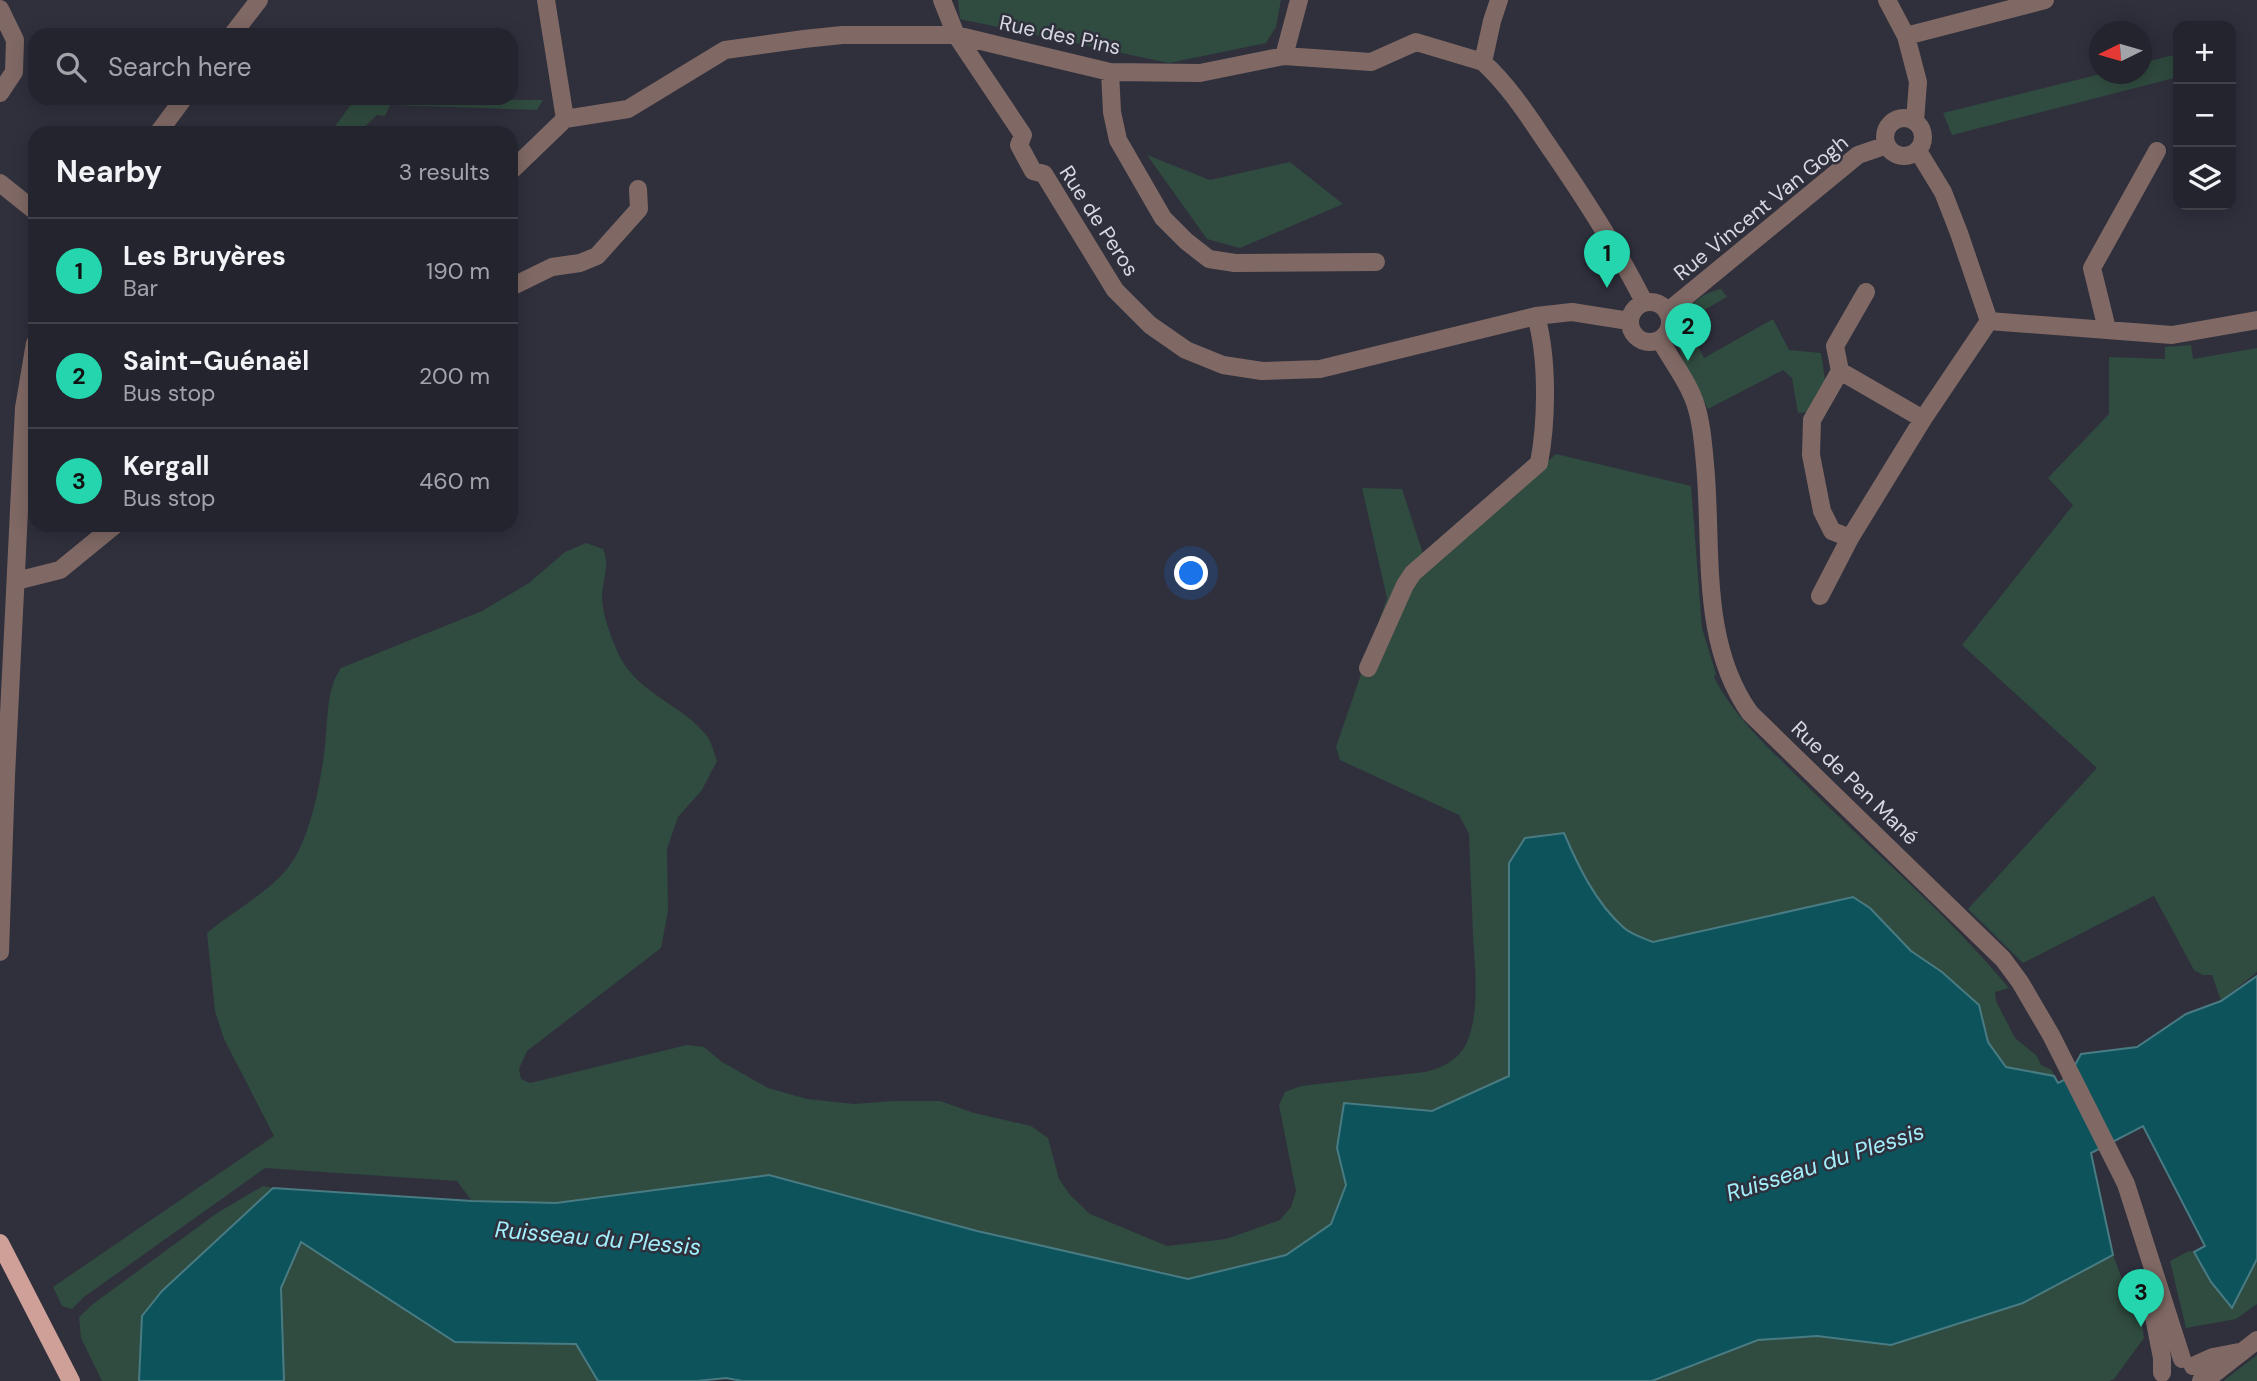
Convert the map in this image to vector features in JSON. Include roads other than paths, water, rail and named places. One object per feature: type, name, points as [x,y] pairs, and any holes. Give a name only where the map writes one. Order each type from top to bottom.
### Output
[{"type":"main road","points":[[0,1242],[71,1381]]},
{"type":"street","points":[[237,28],[259,0]]},
{"type":"street","points":[[518,164],[565,120],[546,0]]},
{"type":"street","name":"Rue de Peros","points":[[942,0],[956,34],[1023,135],[1019,145],[1033,171],[1044,174],[1115,290],[1150,325],[1186,350],[1223,365],[1262,371],[1320,369],[1536,316],[1572,312],[1629,321]]},
{"type":"street","points":[[1284,56],[1299,0]]},
{"type":"street","points":[[1499,0],[1483,62],[1506,84],[1573,182],[1644,302]]},
{"type":"street","points":[[1887,0],[1906,36],[1918,82],[1915,121],[1923,135],[1918,151],[1911,155],[1897,155],[1887,145],[1886,133],[1892,122],[1903,118],[1915,121]]},
{"type":"street","points":[[1906,36],[2045,0]]},
{"type":"street","points":[[0,9],[15,40],[15,72],[0,93]]},
{"type":"street","name":"Rue des Pins","points":[[565,120],[628,109],[725,50],[842,35],[956,34],[1110,72],[1200,73],[1284,56],[1370,62],[1416,42],[1483,62]]},
{"type":"street","points":[[1110,72],[1112,112],[1118,140],[1163,218],[1186,242],[1209,259],[1235,263],[1376,262]]},
{"type":"street","points":[[163,126],[179,105]]},
{"type":"street","name":"Rue Vincent Van Gogh","points":[[1667,312],[1858,155],[1887,145]]},
{"type":"street","points":[[1918,151],[1943,192],[1989,321]]},
{"type":"street","points":[[2107,329],[2092,268],[2157,151]]},
{"type":"street","points":[[0,183],[28,205]]},
{"type":"street","points":[[518,284],[552,267],[580,263],[597,256],[639,209],[638,189]]},
{"type":"street","points":[[1850,538],[1832,531],[1822,511],[1811,455],[1812,420],[1840,371],[1835,346],[1866,292]]},
{"type":"street","points":[[1644,302],[1656,302],[1667,312],[1670,323],[1660,340],[1645,342],[1633,332],[1629,321],[1633,312],[1644,302]]},
{"type":"street","points":[[1368,668],[1405,584],[1413,573],[1539,463],[1543,443],[1544,392],[1541,341],[1536,316]]},
{"type":"street","points":[[1989,321],[2172,335],[2257,320]]},
{"type":"street","points":[[1820,596],[1850,538],[1923,419],[1989,321]]},
{"type":"street","name":"Rue de Pen Mané","points":[[1660,340],[1693,396],[1703,444],[1717,640],[1738,696],[1756,719],[2003,958],[2020,982],[2062,1056],[2126,1184],[2162,1358],[2159,1377]]},
{"type":"street","points":[[1840,371],[1923,419]]},
{"type":"street","points":[[0,953],[6,633],[16,581],[24,408],[28,384]]},
{"type":"street","points":[[16,581],[60,570],[106,532]]},
{"type":"street","name":"Rue de Pen Mané","points":[[2134,1213],[2193,1372]]},
{"type":"street","points":[[2159,1377],[2175,1362],[2193,1372],[2216,1373],[2250,1345]]},
{"type":"water","name":"Ruisseau du Plessis","points":[[1564,833],[1582,871],[1604,907],[1626,929],[1653,942],[1853,897],[1870,908],[1911,951],[1942,972],[1979,1005],[1988,1042],[2006,1067],[2054,1076],[2058,1083],[2068,1078],[2081,1054],[2137,1047],[2186,1014],[2221,1001],[2257,976],[2257,1259],[2232,1308],[2211,1282],[2194,1252],[2205,1246],[2143,1126],[2091,1153],[2113,1255],[2023,1303],[1891,1345],[1817,1336],[1758,1340],[1652,1381],[742,1381],[726,1378],[697,1381],[598,1381],[576,1344],[455,1342],[301,1242],[281,1288],[284,1381],[139,1381],[142,1316],[162,1291],[273,1188],[472,1201],[556,1203],[769,1175],[977,1231],[1188,1279],[1286,1255],[1331,1224],[1346,1185],[1337,1148],[1344,1103],[1432,1111],[1509,1076],[1509,863],[1525,838]]},
{"type":"place","name":"Les Bruyères","points":[[1607,288]]},
{"type":"place","name":"Saint-Guénaël","points":[[1688,361]]},
{"type":"place","name":"Kergall","points":[[2141,1327]]}]
